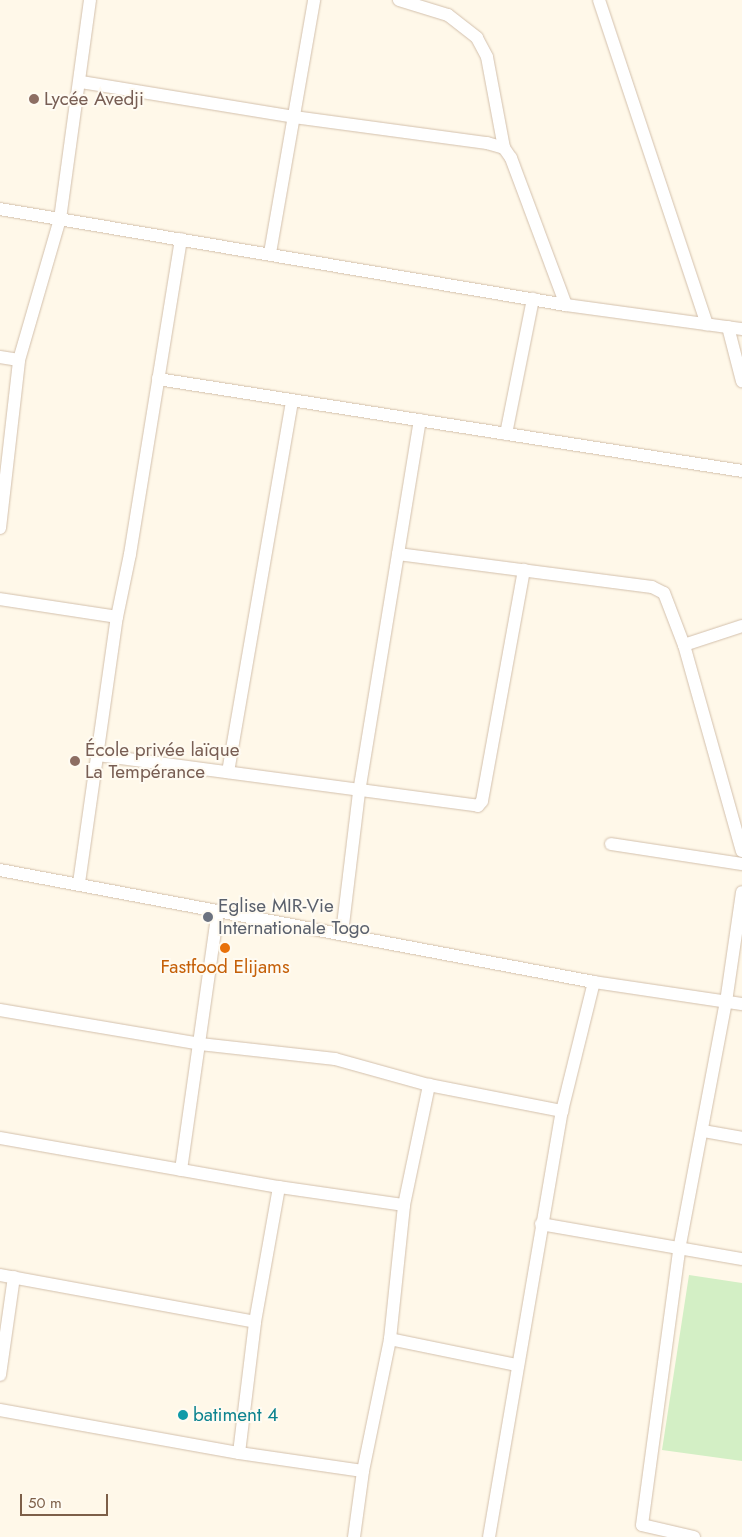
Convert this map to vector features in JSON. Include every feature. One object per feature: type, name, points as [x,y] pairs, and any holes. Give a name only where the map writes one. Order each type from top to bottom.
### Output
[{"type":"street","points":[[0,528],[19,360],[60,219],[81,82],[90,0]]},
{"type":"street","points":[[270,253],[314,0]]},
{"type":"street","points":[[406,0],[448,14],[477,38],[488,57],[504,148],[511,158],[566,305]]},
{"type":"street","points":[[599,0],[707,325]]},
{"type":"street","points":[[81,82],[294,118],[487,143],[504,148]]},
{"type":"street","points":[[0,209],[270,253],[566,305],[742,329]]},
{"type":"street","points":[[79,883],[116,617],[181,239]]},
{"type":"street","points":[[506,434],[533,299]]},
{"type":"street","points":[[728,327],[742,381]]},
{"type":"street","points":[[0,357],[19,360]]},
{"type":"street","points":[[158,379],[742,471]]},
{"type":"street","points":[[228,772],[292,400]]},
{"type":"street","points":[[342,933],[358,792],[420,420]]},
{"type":"street","points":[[398,554],[659,589],[668,598],[684,645],[742,851]]},
{"type":"street","points":[[98,755],[473,808],[480,804],[524,570]]},
{"type":"street","points":[[0,599],[116,617]]},
{"type":"street","points":[[684,645],[742,626]]},
{"type":"street","points":[[611,844],[742,864]]},
{"type":"street","points":[[0,870],[79,883],[594,982],[742,1004]]},
{"type":"street","points":[[694,1537],[642,1525],[679,1250],[726,1002],[742,892]]},
{"type":"street","points":[[181,1170],[218,911]]},
{"type":"street","points":[[489,1537],[541,1224],[562,1111],[594,982]]},
{"type":"street","points":[[0,1010],[200,1044],[335,1059],[429,1085],[562,1111]]},
{"type":"street","points":[[354,1537],[363,1470],[390,1339],[404,1205],[429,1085]]},
{"type":"street","points":[[703,1131],[742,1138]]},
{"type":"street","points":[[0,1138],[279,1187],[404,1205]]},
{"type":"street","points":[[239,1453],[255,1322],[279,1187]]},
{"type":"street","points":[[541,1224],[742,1260]]},
{"type":"street","points":[[0,1275],[255,1322]]},
{"type":"street","points":[[0,1375],[14,1278]]},
{"type":"street","points":[[390,1339],[517,1365]]},
{"type":"street","points":[[0,1410],[239,1453],[363,1470]]},
{"type":"green space","points":[[689,1275],[742,1283],[742,1461],[662,1450]]},
{"type":"place","name":"Lycée Avedji","points":[[34,99]]},
{"type":"place","name":"École privée laïque La Tempérance","points":[[75,761]]},
{"type":"place","name":"Eglise MIR-Vie Internationale Togo","points":[[208,917]]},
{"type":"place","name":"Fastfood Elijams","points":[[225,948]]},
{"type":"place","name":"batiment 4","points":[[183,1415]]}]
